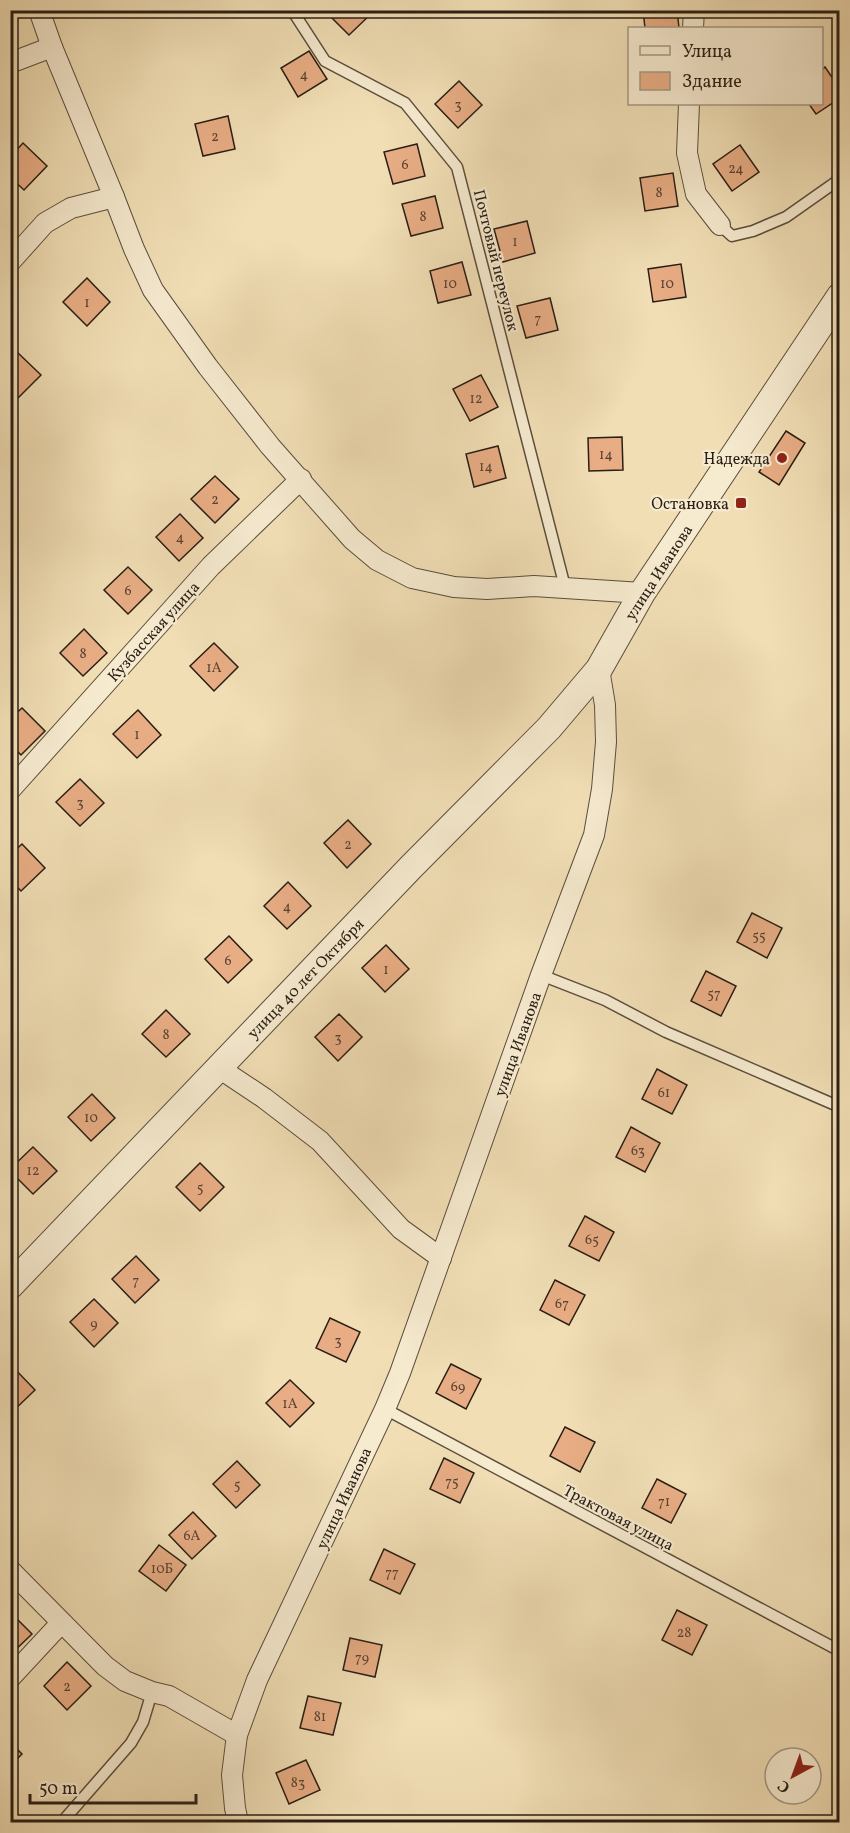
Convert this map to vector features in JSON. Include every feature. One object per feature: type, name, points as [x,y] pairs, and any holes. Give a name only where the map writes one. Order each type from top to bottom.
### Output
[{"type":"street","points":[[39,10],[134,249],[153,290],[208,367],[270,446],[352,539],[377,560],[412,578],[454,587],[487,589],[534,586],[642,593]]},
{"type":"street","points":[[693,27],[694,10]]},
{"type":"street","points":[[10,63],[52,47]]},
{"type":"street","points":[[690,105],[687,153],[696,194],[720,225]]},
{"type":"street","points":[[10,262],[45,223],[71,208],[114,196]]},
{"type":"street","name":"улица Иванова","points":[[238,1822],[234,1808],[232,1775],[237,1735],[257,1680],[385,1409],[541,975],[594,835],[602,789],[606,742],[605,705],[599,669],[642,593],[839,299]]},
{"type":"street","name":"Кузбасская улица","points":[[10,790],[211,566],[301,479]]},
{"type":"street","name":"улица 40 лет Октября","points":[[10,1286],[411,867],[549,728],[599,669]]},
{"type":"street","points":[[219,1068],[264,1098],[320,1141],[401,1229],[441,1258]]},
{"type":"street","points":[[10,1570],[105,1666],[125,1681],[169,1696],[237,1735]]},
{"type":"street","points":[[10,1678],[61,1623]]},
{"type":"lane","name":"Почтовый переулок","points":[[292,10],[325,62],[405,103],[457,167],[565,587]]},
{"type":"lane","points":[[720,225],[732,236],[753,231],[786,217],[840,179]]},
{"type":"lane","points":[[541,975],[605,1000],[666,1032],[840,1107]]},
{"type":"lane","name":"Трактовая улица","points":[[385,1409],[840,1651]]},
{"type":"lane","points":[[62,1822],[131,1743],[143,1722],[152,1692]]},
{"type":"building","points":[[327,10],[371,10],[373,12],[349,35],[326,12]]},
{"type":"building","points":[[643,10],[677,10],[679,27],[645,27]]},
{"type":"building","points":[[716,10],[749,10],[749,12],[716,12]]},
{"type":"building","points":[[309,51],[327,79],[298,97],[281,68]]},
{"type":"building","points":[[825,67],[840,89],[840,98],[816,114],[810,105],[823,105],[823,69]]},
{"type":"building","points":[[459,81],[482,105],[458,128],[435,104]]},
{"type":"building","points":[[228,116],[235,149],[203,156],[195,124]]},
{"type":"building","points":[[23,143],[47,166],[24,190],[10,177],[10,157]]},
{"type":"building","points":[[417,144],[425,176],[393,184],[384,152]]},
{"type":"building","points":[[740,145],[759,172],[732,191],[713,164]]},
{"type":"building","points":[[673,173],[678,206],[645,211],[640,178]]},
{"type":"building","points":[[435,196],[443,228],[411,236],[402,204]]},
{"type":"building","points":[[527,221],[535,253],[503,262],[494,229]]},
{"type":"building","points":[[462,262],[471,295],[438,303],[430,271]]},
{"type":"building","points":[[681,264],[686,297],[653,302],[648,269]]},
{"type":"building","points":[[87,278],[110,302],[87,326],[63,302]]},
{"type":"building","points":[[550,298],[558,330],[526,338],[517,306]]},
{"type":"building","points":[[17,352],[41,375],[17,399],[10,393],[10,358]]},
{"type":"building","points":[[481,375],[498,407],[470,421],[453,389]]},
{"type":"building","name":"Надежда","points":[[786,431],[805,443],[779,485],[759,472]]},
{"type":"building","points":[[622,437],[623,470],[589,471],[588,438]]},
{"type":"building","points":[[498,446],[506,478],[474,487],[466,454]]},
{"type":"building","points":[[215,476],[239,499],[215,523],[191,499]]},
{"type":"building","points":[[180,514],[203,538],[179,561],[156,537]]},
{"type":"building","points":[[128,567],[152,590],[128,614],[104,590]]},
{"type":"building","points":[[84,629],[107,653],[83,676],[60,653]]},
{"type":"building","points":[[214,643],[238,667],[214,691],[190,666]]},
{"type":"building","points":[[22,708],[45,731],[21,755],[10,744],[10,719]]},
{"type":"building","points":[[138,710],[161,735],[137,758],[113,734]]},
{"type":"building","points":[[80,779],[104,803],[80,826],[56,802]]},
{"type":"building","points":[[348,820],[371,844],[347,868],[324,843]]},
{"type":"building","points":[[22,844],[45,868],[21,891],[10,880],[10,855]]},
{"type":"building","points":[[288,882],[311,906],[287,929],[264,906]]},
{"type":"building","points":[[752,913],[782,928],[767,958],[737,942]]},
{"type":"building","points":[[229,936],[252,960],[228,983],[205,959]]},
{"type":"building","points":[[386,945],[409,969],[385,992],[362,968]]},
{"type":"building","points":[[706,971],[736,986],[721,1016],[691,1001]]},
{"type":"building","points":[[166,1010],[190,1034],[166,1057],[142,1034]]},
{"type":"building","points":[[339,1014],[362,1037],[338,1061],[315,1037]]},
{"type":"building","points":[[657,1069],[687,1085],[672,1114],[642,1099]]},
{"type":"building","points":[[92,1094],[115,1118],[91,1141],[68,1117]]},
{"type":"building","points":[[631,1127],[660,1143],[645,1172],[616,1157]]},
{"type":"building","points":[[33,1147],[57,1171],[33,1194],[10,1169]]},
{"type":"building","points":[[200,1163],[224,1187],[200,1211],[176,1187]]},
{"type":"building","points":[[585,1216],[614,1232],[599,1261],[569,1246]]},
{"type":"building","points":[[136,1256],[159,1280],[135,1303],[112,1279]]},
{"type":"building","points":[[555,1280],[585,1295],[569,1325],[540,1310]]},
{"type":"building","points":[[94,1299],[118,1323],[94,1347],[70,1322]]},
{"type":"building","points":[[330,1318],[360,1332],[346,1362],[316,1348]]},
{"type":"building","points":[[451,1364],[481,1379],[466,1409],[436,1393]]},
{"type":"building","points":[[12,1366],[35,1390],[11,1413],[10,1367]]},
{"type":"building","points":[[290,1380],[314,1403],[290,1427],[266,1403]]},
{"type":"building","points":[[565,1427],[595,1442],[580,1472],[550,1456]]},
{"type":"building","points":[[444,1458],[474,1473],[460,1503],[430,1489]]},
{"type":"building","points":[[237,1461],[260,1485],[236,1508],[213,1484]]},
{"type":"building","points":[[657,1479],[686,1494],[671,1523],[642,1508]]},
{"type":"building","points":[[193,1512],[216,1536],[192,1559],[169,1535]]},
{"type":"building","points":[[159,1545],[186,1565],[166,1591],[139,1571]]},
{"type":"building","points":[[384,1549],[415,1564],[400,1594],[370,1580]]},
{"type":"building","points":[[677,1610],[707,1625],[692,1655],[662,1640]]},
{"type":"building","points":[[10,1612],[32,1634],[10,1655]]},
{"type":"building","points":[[350,1638],[382,1645],[375,1677],[343,1670]]},
{"type":"building","points":[[67,1662],[91,1686],[67,1710],[44,1686]]},
{"type":"building","points":[[308,1696],[341,1703],[333,1735],[300,1728]]},
{"type":"building","points":[[10,1742],[22,1754],[10,1766]]},
{"type":"building","points":[[306,1760],[320,1790],[289,1804],[276,1773]]},
{"type":"place","name":"Надежда","points":[[782,458]]},
{"type":"place","name":"Остановка","points":[[741,503]]}]
